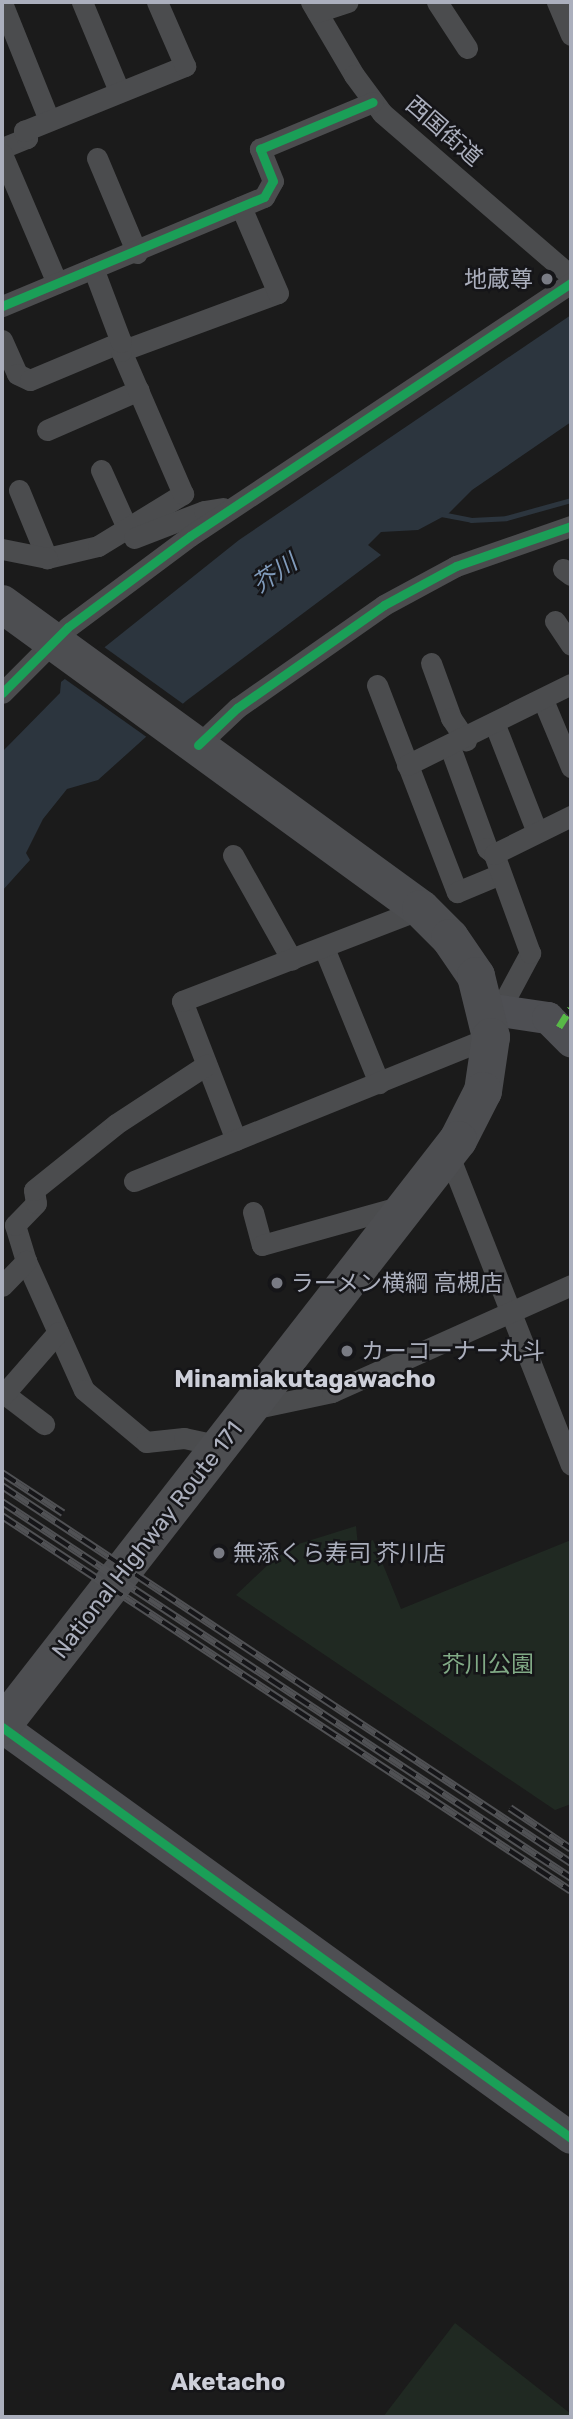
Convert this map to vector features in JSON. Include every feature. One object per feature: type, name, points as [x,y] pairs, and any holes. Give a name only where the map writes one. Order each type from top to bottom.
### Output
[{"type":"highway","name":"National Highway Route 171","points":[[2,604],[421,909],[465,957],[493,1018],[488,1074],[477,1108],[448,1153],[411,1204],[2,1726]]},
{"type":"street","points":[[82,2],[119,91]]},
{"type":"street","points":[[2,148],[27,138],[24,131],[185,66],[156,2]]},
{"type":"street","points":[[314,7],[347,2]]},
{"type":"street","points":[[437,2],[467,48]]},
{"type":"street","points":[[557,2],[571,35]]},
{"type":"street","points":[[2,3],[49,120]]},
{"type":"street","name":"西国街道","points":[[314,7],[373,102],[571,276]]},
{"type":"street","points":[[2,306],[93,268],[137,253],[264,197],[273,181],[260,149],[373,102]]},
{"type":"street","points":[[2,154],[57,283]]},
{"type":"street","points":[[97,158],[137,253]]},
{"type":"street","points":[[2,343],[17,374],[30,380],[278,293],[241,207]]},
{"type":"street","points":[[93,268],[121,346],[183,494],[98,546]]},
{"type":"street","points":[[2,693],[59,644],[232,507],[571,283]]},
{"type":"street","points":[[47,430],[139,390]]},
{"type":"street","points":[[101,470],[128,530]]},
{"type":"street","points":[[19,490],[47,558]]},
{"type":"street","points":[[2,549],[47,558],[138,537],[204,511],[232,507]]},
{"type":"street","points":[[191,740],[384,605],[456,566],[571,526]]},
{"type":"street","points":[[555,621],[571,645]]},
{"type":"street","points":[[431,663],[452,718],[487,848],[530,953],[493,1018]]},
{"type":"street","points":[[407,765],[495,725],[571,684]]},
{"type":"street","points":[[377,685],[457,892],[537,832],[571,816]]},
{"type":"street","points":[[542,699],[571,767]]},
{"type":"street","points":[[495,725],[537,832]]},
{"type":"street","points":[[233,855],[292,960]]},
{"type":"street","points":[[236,1140],[182,1001],[421,909]]},
{"type":"street","points":[[324,948],[379,1083]]},
{"type":"street","points":[[135,1181],[379,1083],[493,1018],[548,1018],[571,1041]]},
{"type":"street","points":[[206,1065],[116,1125],[34,1190],[36,1203],[8,1224],[84,1390],[146,1442],[184,1438],[221,1446]]},
{"type":"street","points":[[448,1153],[571,1465]]},
{"type":"street","points":[[253,1212],[262,1245],[411,1204]]},
{"type":"street","points":[[2,1286],[26,1261]]},
{"type":"street","points":[[250,1410],[332,1392],[513,1314],[571,1285]]},
{"type":"street","points":[[44,1424],[3,1393],[58,1332]]},
{"type":"street","points":[[2,1726],[571,2138]]},
{"type":"green space","name":"芥川公園","points":[[356,1526],[358,1546],[373,1540],[401,1609],[571,1540],[571,1804],[555,1810],[236,1595],[275,1558],[273,1552]]},
{"type":"green space","points":[[455,2323],[571,2414],[571,2417],[383,2417]]},
{"type":"water","name":"芥川","points":[[571,315],[571,422],[472,490],[448,514],[418,530],[381,532],[368,545],[381,555],[186,701],[98,780],[67,789],[43,819],[26,853],[30,860],[2,891],[2,752],[60,693],[61,682],[239,540]]},
{"type":"pier","points":[[100,644],[186,706],[148,738],[62,677]]},
{"type":"waterway","points":[[441,514],[471,520],[506,518],[571,500]]},
{"type":"railway","points":[[2,1473],[63,1513]]},
{"type":"railway","points":[[2,1486],[571,1863]]},
{"type":"railway","points":[[2,1502],[571,1878]]},
{"type":"railway","points":[[2,1516],[571,1891]]},
{"type":"railway","points":[[510,1808],[571,1849]]},
{"type":"marked path","points":[[559,1027],[571,1008]]},
{"type":"cycle path","points":[[2,306],[264,197],[273,181],[260,149],[373,102]]},
{"type":"cycle path","points":[[2,693],[68,627],[190,536],[571,283]]},
{"type":"cycle path","points":[[198,745],[237,708],[384,605],[456,566],[571,526]]},
{"type":"cycle path","points":[[2,1727],[571,2138]]},
{"type":"place","name":"地蔵尊","points":[[547,279]]},
{"type":"place","name":"ラーメン横綱 高槻店","points":[[277,1283]]},
{"type":"place","name":"カーコーナー丸斗","points":[[347,1351]]},
{"type":"place","name":"無添くら寿司 芥川店","points":[[219,1553]]},
{"type":"district","name":"Minamiakutagawacho","points":[[305,1380]]},
{"type":"district","name":"Aketacho","points":[[228,2383]]}]
